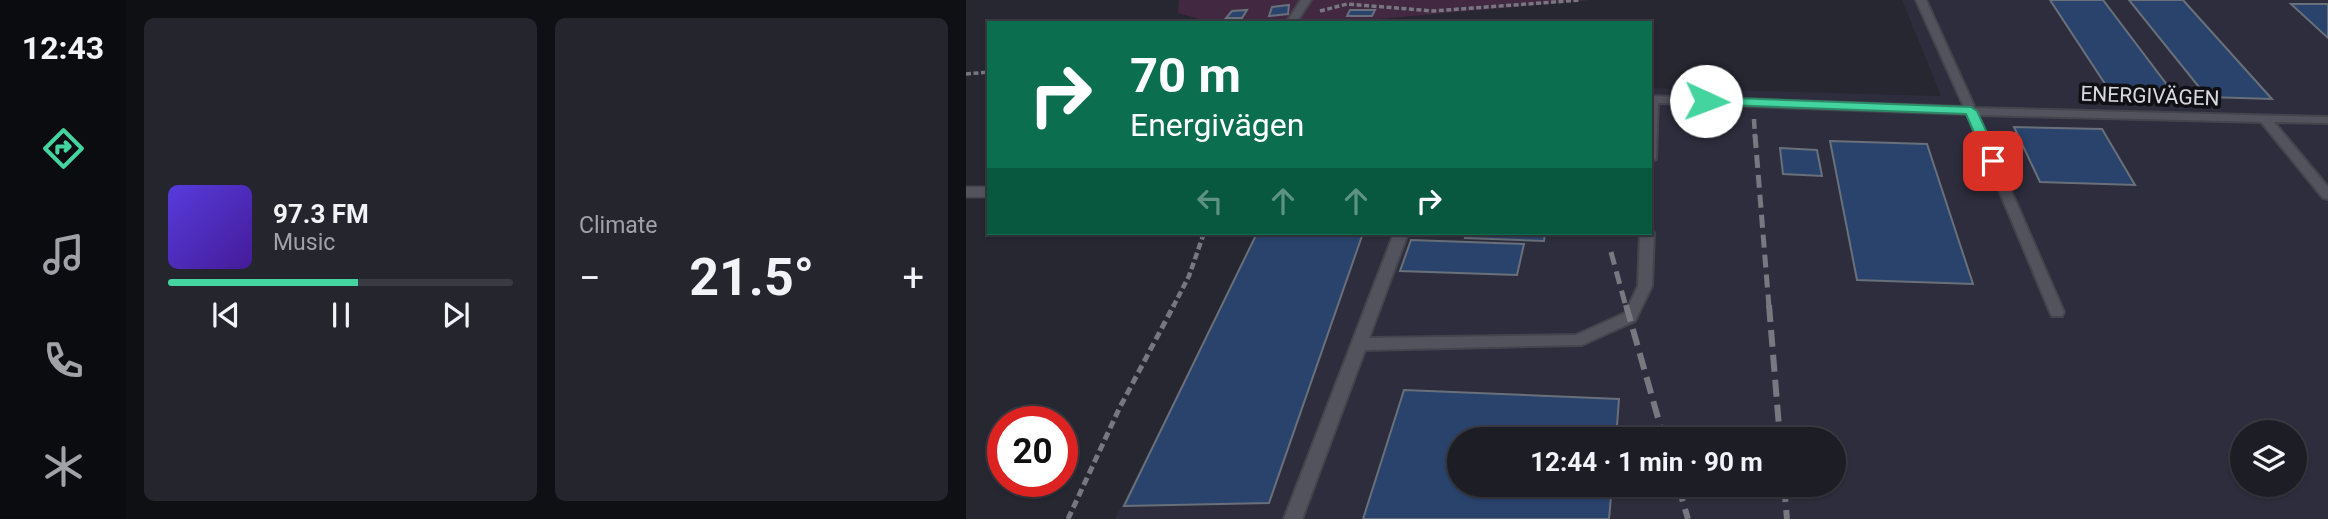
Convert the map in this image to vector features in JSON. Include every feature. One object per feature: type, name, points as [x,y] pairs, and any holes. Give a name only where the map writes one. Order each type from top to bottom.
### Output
[{"type":"street","points":[[966,192],[987,192]]},
{"type":"lane","points":[[1292,21],[1306,0]]},
{"type":"lane","points":[[1922,0],[2057,312]]},
{"type":"lane","name":"ENERGIVÄGEN","points":[[1652,99],[2328,120]]},
{"type":"lane","points":[[2264,118],[2328,195]]},
{"type":"lane","points":[[1293,519],[1400,235]]},
{"type":"lane","points":[[1359,344],[1577,341],[1630,317],[1645,286],[1647,235]]},
{"type":"path","points":[[1311,14],[1347,4],[1433,11],[1581,0]]},
{"type":"path","points":[[966,74],[987,72]]},
{"type":"path","points":[[1068,519],[1119,409],[1189,276],[1203,235]]},
{"type":"shaded area","points":[[1179,0],[1592,0],[1356,21],[1206,21],[1178,13]]},
{"type":"shaded area","points":[[1902,0],[2328,0],[2328,519],[1115,519],[1256,235],[1652,235],[1652,88],[1941,96]]},
{"type":"building","points":[[2050,0],[2103,0],[2177,98],[2113,96]]},
{"type":"building","points":[[2129,0],[2183,0],[2272,99],[2207,97]]},
{"type":"building","points":[[2291,4],[2328,4],[2328,38]]},
{"type":"building","points":[[1289,5],[1288,14],[1269,16],[1272,7]]},
{"type":"building","points":[[1247,10],[1242,18],[1226,18],[1232,11]]},
{"type":"building","points":[[1350,10],[1375,10],[1372,16],[1347,16]]},
{"type":"building","points":[[2014,127],[2102,129],[2135,185],[2040,182]]},
{"type":"building","points":[[1830,141],[1927,144],[1973,284],[1857,280]]},
{"type":"building","points":[[1780,148],[1817,150],[1822,176],[1783,174]]},
{"type":"building","points":[[1256,235],[1362,235],[1269,503],[1124,506]]},
{"type":"building","points":[[1466,235],[1545,235],[1544,241],[1465,238]]},
{"type":"building","points":[[1411,240],[1524,244],[1517,275],[1400,271]]},
{"type":"building","points":[[1404,390],[1619,399],[1617,427],[1447,427],[1447,497],[1611,497],[1609,519],[1363,519]]},
{"type":"railway","points":[[1754,119],[1755,137]]},
{"type":"railway","points":[[1755,135],[1769,307]]},
{"type":"railway","points":[[1611,252],[1626,307]]},
{"type":"railway","points":[[1626,305],[1661,427]]},
{"type":"railway","points":[[1769,305],[1779,427]]},
{"type":"railway","points":[[1682,497],[1688,519]]},
{"type":"railway","points":[[1785,497],[1787,519]]},
{"type":"route","points":[[1706,101],[1971,111],[1993,161]]}]
